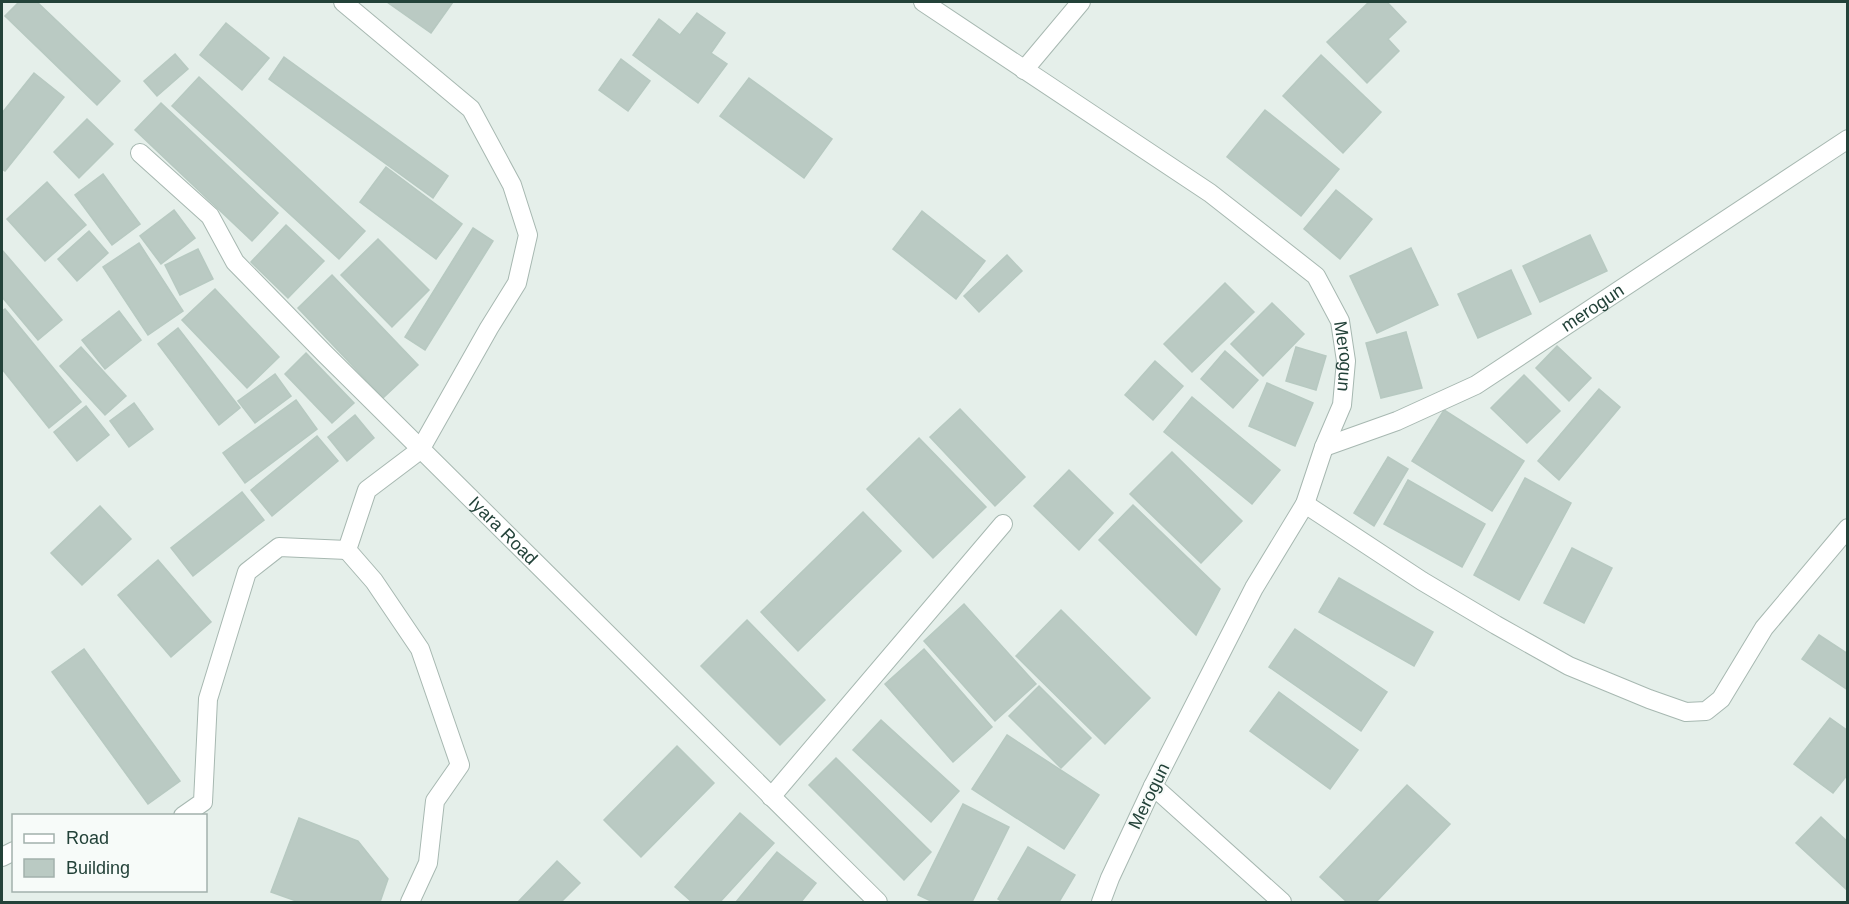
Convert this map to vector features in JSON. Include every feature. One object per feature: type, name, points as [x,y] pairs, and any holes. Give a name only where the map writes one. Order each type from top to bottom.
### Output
[{"type":"street","points":[[343,2],[471,109],[512,185],[528,235],[517,283],[420,450],[367,490],[347,550]]},
{"type":"street","name":"Merogun","points":[[922,2],[1210,193],[1316,276],[1340,321],[1346,361],[1342,405],[1324,447],[1305,504],[1254,588],[1153,786],[1110,878],[1101,903]]},
{"type":"street","points":[[1024,69],[1081,2]]},
{"type":"street","name":"merogun","points":[[1324,447],[1397,421],[1476,385],[1848,139]]},
{"type":"street","name":"Iyara Road","points":[[140,153],[210,216],[235,262],[420,450],[878,903]]},
{"type":"street","points":[[1305,504],[1422,581],[1559,660],[1649,699],[1686,712],[1706,711],[1721,699],[1764,628],[1848,528]]},
{"type":"street","points":[[771,797],[1003,524]]},
{"type":"street","points":[[186,814],[203,802],[208,699],[248,573],[279,547],[347,550],[374,581],[420,649],[460,765],[435,801],[428,862],[410,903]]},
{"type":"street","points":[[1153,786],[1282,903]]},
{"type":"building","points":[[19,2],[37,2],[120,81],[97,105],[5,16]]},
{"type":"building","points":[[387,2],[453,2],[431,33]]},
{"type":"building","points":[[1369,2],[1387,2],[1406,22],[1388,39],[1399,51],[1367,83],[1327,42]]},
{"type":"building","points":[[697,13],[725,33],[711,53],[727,64],[698,103],[633,55],[659,19],[680,35]]},
{"type":"building","points":[[226,23],[269,58],[242,90],[200,55]]},
{"type":"building","points":[[175,54],[188,69],[157,96],[144,81]]},
{"type":"building","points":[[1321,55],[1381,112],[1343,153],[1283,96]]},
{"type":"building","points":[[284,57],[448,176],[433,198],[269,79]]},
{"type":"building","points":[[621,59],[650,81],[628,111],[599,90]]},
{"type":"building","points":[[34,73],[64,97],[5,171],[2,169],[2,113]]},
{"type":"building","points":[[199,77],[365,231],[339,259],[172,106]]},
{"type":"building","points":[[749,78],[832,139],[804,178],[720,116]]},
{"type":"building","points":[[161,103],[278,213],[252,241],[135,130]]},
{"type":"building","points":[[1265,110],[1339,169],[1301,216],[1227,157]]},
{"type":"building","points":[[87,119],[113,144],[79,178],[54,152]]},
{"type":"building","points":[[386,167],[462,224],[436,259],[360,202]]},
{"type":"building","points":[[103,174],[140,224],[112,245],[75,195]]},
{"type":"building","points":[[47,182],[86,225],[45,261],[7,219]]},
{"type":"building","points":[[1336,190],[1372,219],[1340,259],[1304,229]]},
{"type":"building","points":[[174,210],[195,238],[161,264],[140,236]]},
{"type":"building","points":[[922,211],[985,261],[956,299],[893,249]]},
{"type":"building","points":[[286,225],[324,261],[288,298],[251,262]]},
{"type":"building","points":[[473,228],[493,241],[425,350],[405,337]]},
{"type":"building","points":[[89,231],[108,253],[77,281],[58,259]]},
{"type":"building","points":[[1590,235],[1607,271],[1540,302],[1523,266]]},
{"type":"building","points":[[378,239],[429,290],[392,327],[341,275]]},
{"type":"building","points":[[139,243],[183,311],[148,335],[103,267]]},
{"type":"building","points":[[1411,248],[1438,305],[1377,333],[1350,276]]},
{"type":"building","points":[[198,249],[213,279],[180,295],[165,265]]},
{"type":"building","points":[[2,250],[62,320],[38,340],[2,297]]},
{"type":"building","points":[[1007,255],[1022,271],[979,312],[964,296]]},
{"type":"building","points":[[1511,270],[1531,314],[1478,338],[1458,294]]},
{"type":"building","points":[[332,275],[418,365],[383,398],[298,308]]},
{"type":"building","points":[[1225,283],[1254,312],[1192,372],[1164,344]]},
{"type":"building","points":[[215,289],[279,357],[247,388],[182,320]]},
{"type":"building","points":[[1272,303],[1304,334],[1263,376],[1231,344]]},
{"type":"building","points":[[5,309],[81,402],[49,428],[2,369],[2,311]]},
{"type":"building","points":[[119,311],[141,340],[105,369],[82,340]]},
{"type":"building","points":[[178,328],[240,408],[219,425],[158,344]]},
{"type":"building","points":[[1406,332],[1422,388],[1381,398],[1366,343]]},
{"type":"building","points":[[1557,346],[1591,378],[1569,401],[1536,368]]},
{"type":"building","points":[[81,347],[126,396],[105,415],[60,366]]},
{"type":"building","points":[[1296,347],[1326,356],[1316,390],[1286,381]]},
{"type":"building","points":[[1225,351],[1258,380],[1233,408],[1201,379]]},
{"type":"building","points":[[306,353],[354,403],[332,423],[285,374]]},
{"type":"building","points":[[1155,361],[1183,386],[1153,420],[1125,395]]},
{"type":"building","points":[[275,374],[291,396],[255,423],[238,401]]},
{"type":"building","points":[[1524,375],[1560,411],[1527,443],[1491,408]]},
{"type":"building","points":[[1267,383],[1313,403],[1295,446],[1249,426]]},
{"type":"building","points":[[1599,389],[1620,407],[1559,480],[1538,461]]},
{"type":"building","points":[[1192,397],[1280,470],[1252,504],[1164,432]]},
{"type":"building","points":[[296,400],[317,429],[245,483],[223,453]]},
{"type":"building","points":[[134,403],[153,429],[129,447],[110,421]]},
{"type":"building","points":[[86,406],[109,435],[77,461],[54,432]]},
{"type":"building","points":[[960,409],[1025,477],[995,506],[930,437]]},
{"type":"building","points":[[1444,410],[1524,461],[1492,511],[1412,461]]},
{"type":"building","points":[[355,415],[374,438],[347,461],[328,437]]},
{"type":"building","points":[[317,436],[338,461],[272,516],[251,490]]},
{"type":"building","points":[[919,438],[986,507],[933,558],[867,489]]},
{"type":"building","points":[[1172,452],[1242,521],[1201,563],[1130,494]]},
{"type":"building","points":[[1388,457],[1408,469],[1374,526],[1354,513]]},
{"type":"building","points":[[1069,470],[1113,513],[1079,550],[1034,506]]},
{"type":"building","points":[[1525,478],[1571,503],[1519,600],[1474,575]]},
{"type":"building","points":[[1408,480],[1485,524],[1462,567],[1384,524]]},
{"type":"building","points":[[242,492],[264,520],[193,576],[171,548]]},
{"type":"building","points":[[1133,505],[1220,589],[1196,635],[1099,540]]},
{"type":"building","points":[[100,506],[131,539],[82,585],[51,553]]},
{"type":"building","points":[[863,512],[901,551],[798,651],[761,612]]},
{"type":"building","points":[[1572,548],[1612,568],[1584,623],[1544,603]]},
{"type":"building","points":[[158,560],[211,622],[171,657],[118,595]]},
{"type":"building","points":[[1339,578],[1433,632],[1414,666],[1319,612]]},
{"type":"building","points":[[964,604],[1036,684],[995,721],[924,641]]},
{"type":"building","points":[[1061,610],[1150,698],[1105,744],[1016,656]]},
{"type":"building","points":[[747,620],[825,700],[780,745],[701,666]]},
{"type":"building","points":[[1295,629],[1387,692],[1361,731],[1269,667]]},
{"type":"building","points":[[1819,635],[1848,654],[1848,690],[1802,659]]},
{"type":"building","points":[[84,649],[180,781],[148,804],[52,672]]},
{"type":"building","points":[[924,649],[992,727],[953,762],[885,684]]},
{"type":"building","points":[[1039,686],[1091,738],[1061,768],[1009,716]]},
{"type":"building","points":[[1279,692],[1358,750],[1330,789],[1250,731]]},
{"type":"building","points":[[1830,718],[1848,731],[1848,774],[1833,793],[1794,764]]},
{"type":"building","points":[[881,720],[959,791],[931,822],[853,750]]},
{"type":"building","points":[[1007,735],[1099,795],[1064,849],[972,789]]},
{"type":"building","points":[[677,746],[714,783],[641,857],[604,820]]},
{"type":"building","points":[[836,758],[931,852],[904,880],[809,785]]},
{"type":"building","points":[[1407,785],[1450,824],[1376,902],[1347,902],[1320,877]]},
{"type":"building","points":[[963,804],[1009,827],[972,902],[933,902],[918,895]]},
{"type":"building","points":[[740,813],[774,843],[720,902],[692,902],[675,887]]},
{"type":"building","points":[[1821,817],[1848,842],[1848,888],[1846,889],[1796,843]]},
{"type":"building","points":[[299,818],[358,841],[388,879],[380,902],[299,902],[271,892]]},
{"type":"building","points":[[1028,847],[1075,875],[1059,902],[1003,902],[998,899]]},
{"type":"building","points":[[777,852],[816,883],[801,902],[736,902]]},
{"type":"building","points":[[557,861],[580,883],[561,902],[518,902]]}]
